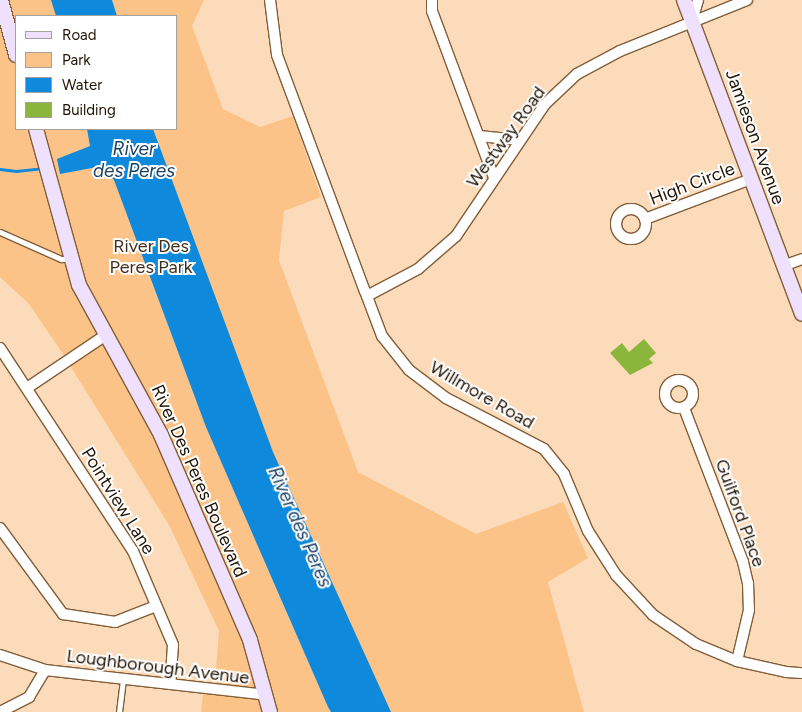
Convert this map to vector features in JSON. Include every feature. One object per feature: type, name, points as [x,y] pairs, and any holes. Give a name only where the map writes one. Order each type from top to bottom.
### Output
[{"type":"main road","points":[[1,0],[15,51]]},
{"type":"main road","name":"Jamieson Avenue","points":[[684,0],[802,314]]},
{"type":"main road","name":"River Des Peres Boulevard","points":[[36,130],[70,259],[86,300],[161,435],[250,640],[267,695],[270,712]]},
{"type":"street","name":"Willmore Road","points":[[270,0],[277,54],[382,336],[409,370],[446,398],[544,450],[564,474],[588,531],[616,575],[653,615],[696,644],[737,661],[786,672],[802,673]]},
{"type":"street","points":[[432,0],[432,11],[494,178]]},
{"type":"street","points":[[692,21],[698,0]]},
{"type":"street","name":"Westway Road","points":[[367,296],[418,269],[456,236],[545,104],[577,74],[620,50],[747,0]]},
{"type":"street","points":[[479,136],[520,140]]},
{"type":"street","name":"High Circle","points":[[645,219],[751,179]]},
{"type":"street","points":[[783,266],[802,259]]},
{"type":"street","points":[[27,388],[106,335]]},
{"type":"street","name":"Pointview Lane","points":[[0,348],[133,551],[174,645],[170,684]]},
{"type":"street","name":"Guilford Place","points":[[684,408],[743,562],[748,583],[748,610],[737,661]]},
{"type":"street","points":[[0,528],[63,614],[115,622],[156,606]]},
{"type":"street","name":"Loughborough Avenue","points":[[0,655],[45,670],[267,695]]},
{"type":"street","points":[[0,712],[29,697],[45,670]]},
{"type":"lane","points":[[0,232],[61,259],[70,259]]},
{"type":"lane","points":[[119,712],[123,679]]},
{"type":"green space","name":"River Des Peres Park","points":[[0,0],[204,0],[192,26],[223,109],[260,127],[293,116],[321,197],[284,211],[279,260],[358,472],[476,534],[563,502],[588,558],[548,582],[584,712],[366,712],[328,707],[331,712],[201,712],[203,694],[214,695],[219,631],[169,525],[61,351],[29,304],[0,277]]},
{"type":"water","points":[[51,0],[112,0],[117,15],[56,15]]},
{"type":"water","name":"River des Peres","points":[[87,130],[153,130],[273,452],[391,712],[331,712],[328,707],[206,427],[114,180],[104,169],[97,167],[60,174],[57,159],[90,146]]},
{"type":"building","points":[[644,339],[656,353],[649,359],[653,363],[630,375],[610,353],[622,343],[629,352]]},
{"type":"waterway","points":[[0,169],[16,171],[43,168]]}]
